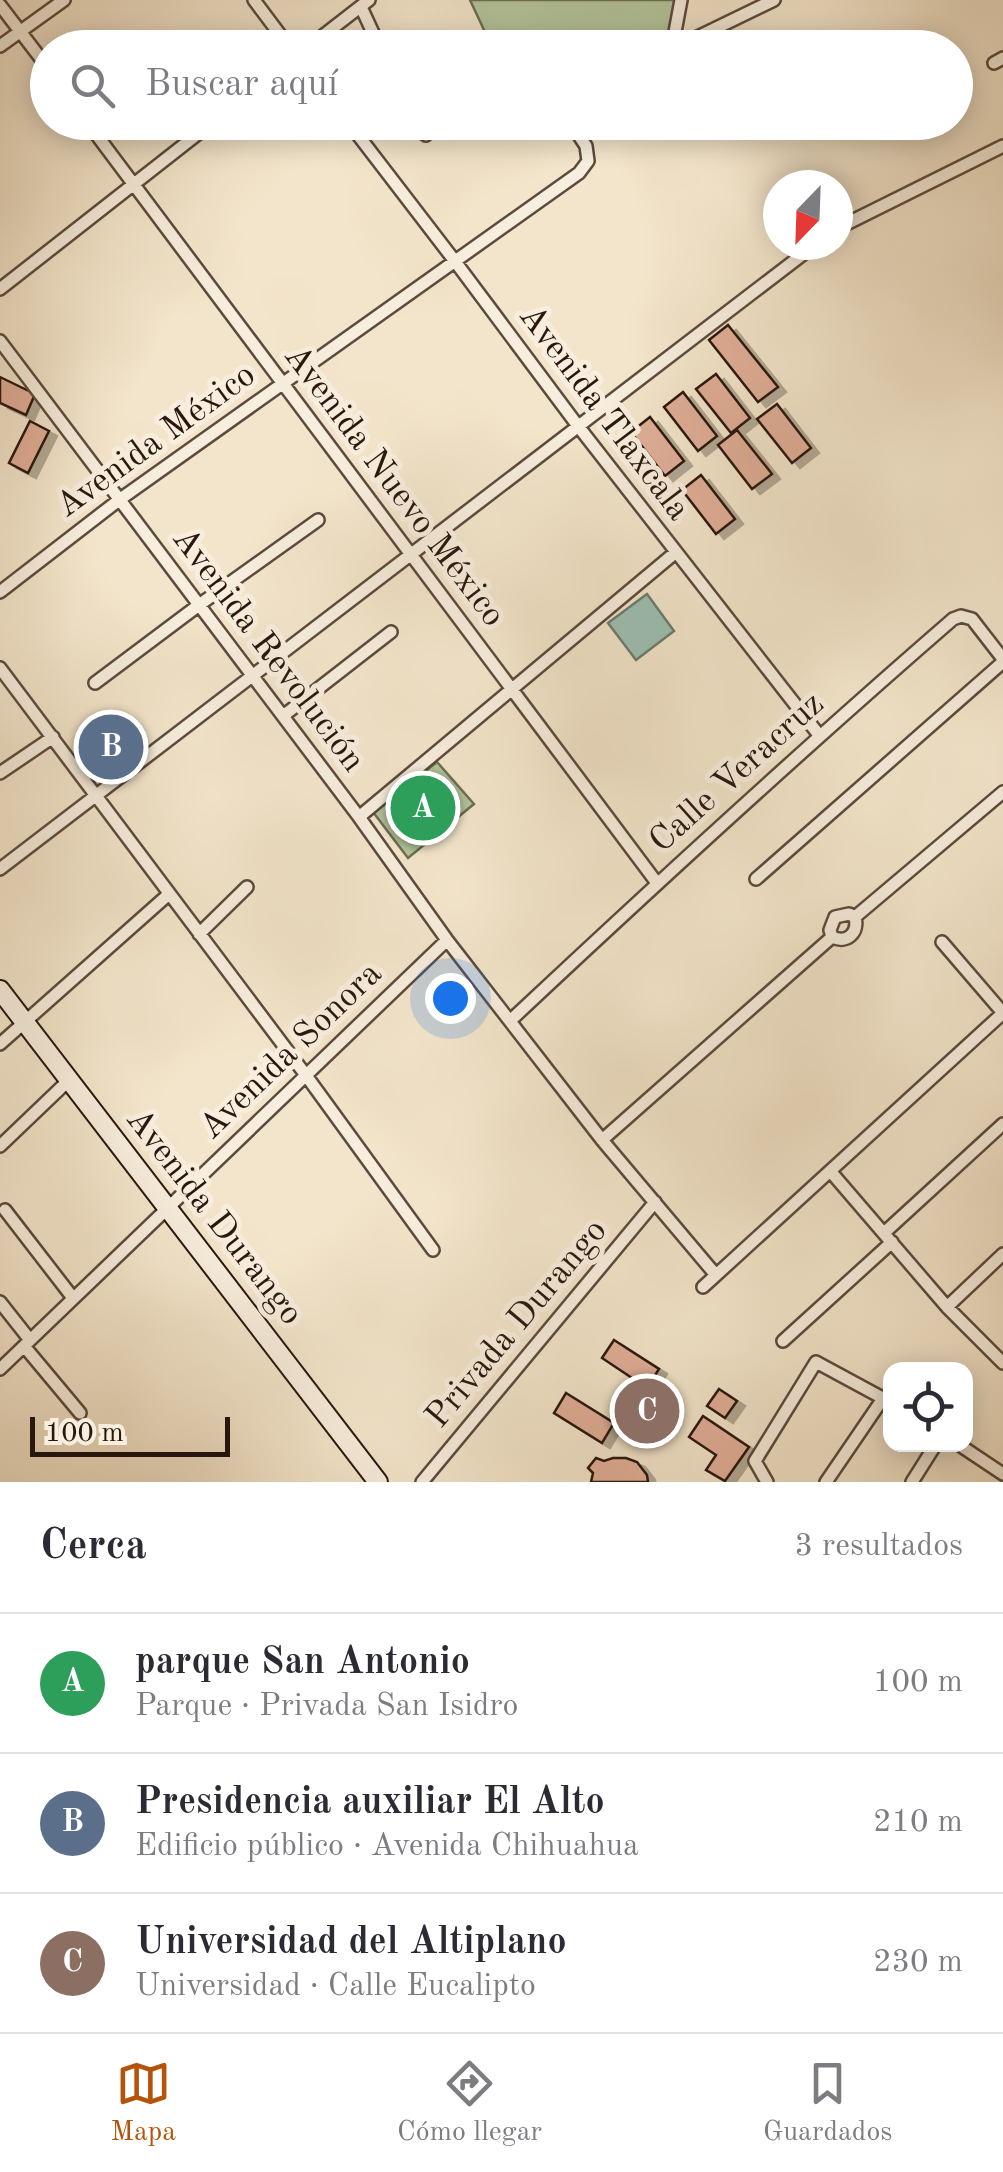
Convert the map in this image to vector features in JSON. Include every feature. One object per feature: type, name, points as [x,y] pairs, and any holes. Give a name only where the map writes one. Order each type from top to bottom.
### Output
[{"type":"street","points":[[0,46],[64,0]]},
{"type":"street","points":[[254,0],[276,30]]},
{"type":"street","points":[[677,30],[681,0]]},
{"type":"street","points":[[712,30],[774,0]]},
{"type":"street","points":[[330,30],[365,3],[374,30]]},
{"type":"street","points":[[0,4],[30,44]]},
{"type":"street","name":"Avenida Nuevo México","points":[[101,140],[657,883]]},
{"type":"street","points":[[0,290],[191,140]]},
{"type":"street","name":"Avenida Tlaxcala","points":[[362,140],[819,735]]},
{"type":"street","name":"Avenida México","points":[[0,592],[282,382],[579,173],[588,161],[582,140]]},
{"type":"street","points":[[853,221],[1003,146]]},
{"type":"street","points":[[0,869],[795,260]]},
{"type":"street","name":"Avenida Revolución","points":[[0,341],[448,940],[602,1140],[715,1274]]},
{"type":"street","points":[[95,683],[318,520]]},
{"type":"street","points":[[359,817],[676,552]]},
{"type":"street","name":"Calle Veracruz","points":[[510,1020],[819,735],[953,619],[961,616],[972,620],[1003,661]]},
{"type":"street","points":[[989,642],[1003,631]]},
{"type":"street","points":[[284,716],[391,632]]},
{"type":"street","points":[[756,879],[1003,661]]},
{"type":"street","points":[[0,668],[433,1250]]},
{"type":"street","points":[[0,773],[53,738]]},
{"type":"street","points":[[832,937],[850,937],[855,931],[856,917],[1003,792]]},
{"type":"street","points":[[199,934],[248,887]]},
{"type":"street","points":[[0,1044],[169,894]]},
{"type":"street","points":[[832,937],[831,923],[836,917],[856,917]]},
{"type":"street","points":[[602,1140],[832,937]]},
{"type":"street","name":"Avenida Sonora","points":[[0,1368],[448,940]]},
{"type":"street","points":[[703,1287],[1003,1013],[942,942]]},
{"type":"street","name":"Avenida Durango","points":[[0,990],[378,1482]]},
{"type":"street","points":[[0,1146],[68,1081]]},
{"type":"street","points":[[783,1342],[1003,1124]]},
{"type":"street","points":[[830,1172],[947,1307],[1003,1363]]},
{"type":"street","name":"Privada Durango","points":[[422,1482],[655,1202]]},
{"type":"street","points":[[5,1210],[72,1298]]},
{"type":"street","points":[[947,1307],[1003,1254]]},
{"type":"street","points":[[0,1302],[80,1414]]},
{"type":"street","points":[[767,1482],[755,1461],[816,1362],[883,1398]]},
{"type":"street","points":[[826,1482],[883,1405]]},
{"type":"street","points":[[912,1482],[931,1452]]},
{"type":"street","points":[[969,1452],[1002,1477]]},
{"type":"shaded area","points":[[470,0],[679,0],[674,30],[484,30]]},
{"type":"shaded area","points":[[647,594],[674,631],[636,660],[608,623]]},
{"type":"shaded area","points":[[437,762],[474,804],[408,858],[373,812]]},
{"type":"building","points":[[728,325],[778,387],[758,402],[709,340]]},
{"type":"building","points":[[716,374],[750,418],[731,433],[696,389]]},
{"type":"building","points":[[0,377],[35,394],[26,415],[0,403]]},
{"type":"building","points":[[683,392],[717,436],[698,451],[664,407]]},
{"type":"building","points":[[777,404],[811,448],[792,463],[757,419]]},
{"type":"building","points":[[650,417],[684,461],[665,476],[631,432]]},
{"type":"building","points":[[30,421],[49,431],[28,473],[9,463]]},
{"type":"building","points":[[737,430],[772,474],[752,489],[718,445]]},
{"type":"building","points":[[701,475],[735,519],[716,534],[682,490]]},
{"type":"building","points":[[114,735],[131,759],[102,781],[85,759]]},
{"type":"building","points":[[614,1340],[659,1369],[647,1388],[602,1358]]},
{"type":"building","points":[[719,1389],[737,1401],[725,1418],[707,1406]]},
{"type":"building","points":[[566,1393],[614,1423],[602,1443],[554,1413]]},
{"type":"building","points":[[703,1416],[749,1447],[725,1481],[706,1470],[716,1455],[689,1437]]},
{"type":"building","points":[[596,1458],[637,1462],[648,1482],[591,1482],[593,1473],[588,1468]]},
{"type":"place","name":"Presidencia auxiliar El Alto","points":[[111,747]]},
{"type":"place","name":"parque San Antonio","points":[[423,808]]},
{"type":"place","name":"Universidad del Altiplano","points":[[647,1411]]}]
